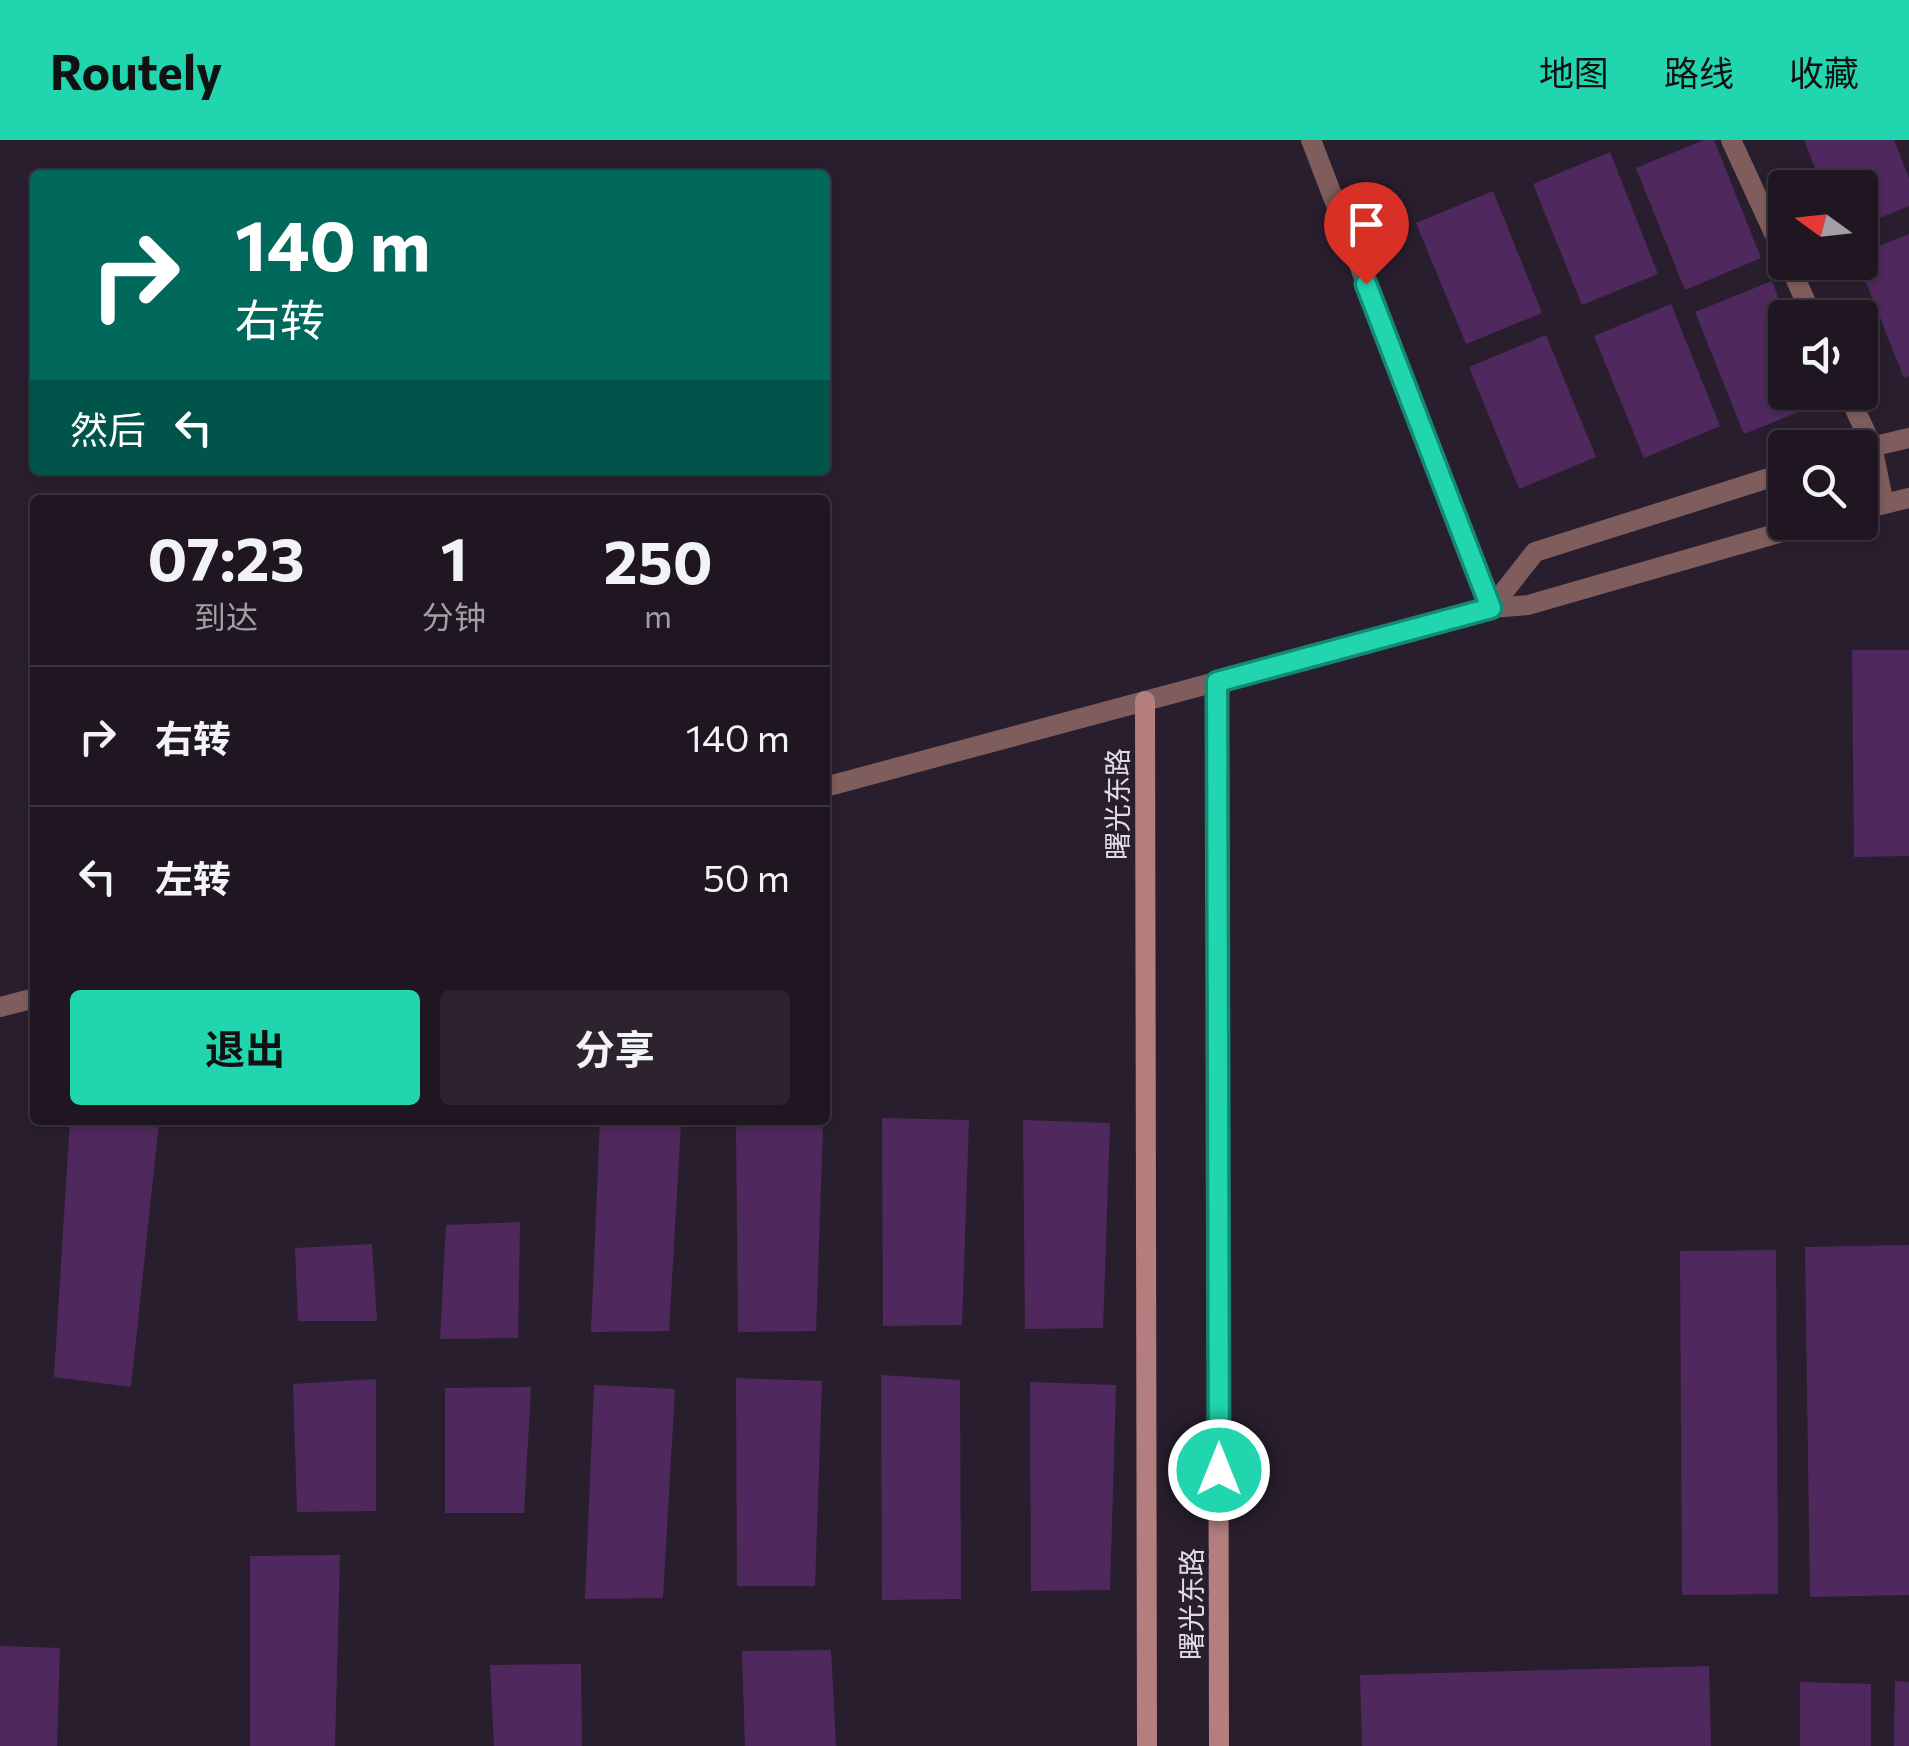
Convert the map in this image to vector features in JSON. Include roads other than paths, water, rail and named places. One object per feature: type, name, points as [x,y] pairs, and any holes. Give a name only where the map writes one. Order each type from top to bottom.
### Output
[{"type":"main road","name":"曙光东路","points":[[1217,682],[1219,1746]]},
{"type":"main road","name":"曙光东路","points":[[1145,701],[1147,1746]]},
{"type":"street","points":[[1311,140],[1491,608]]},
{"type":"street","points":[[1731,140],[1768,221]]},
{"type":"street","points":[[1878,445],[1909,438]]},
{"type":"street","points":[[1491,608],[1536,552],[1768,478]]},
{"type":"street","points":[[1878,485],[1884,504]]},
{"type":"street","points":[[1878,506],[1909,498]]},
{"type":"street","points":[[830,786],[1491,608],[1528,605],[1768,536]]},
{"type":"street","points":[[0,1007],[30,999]]}]
